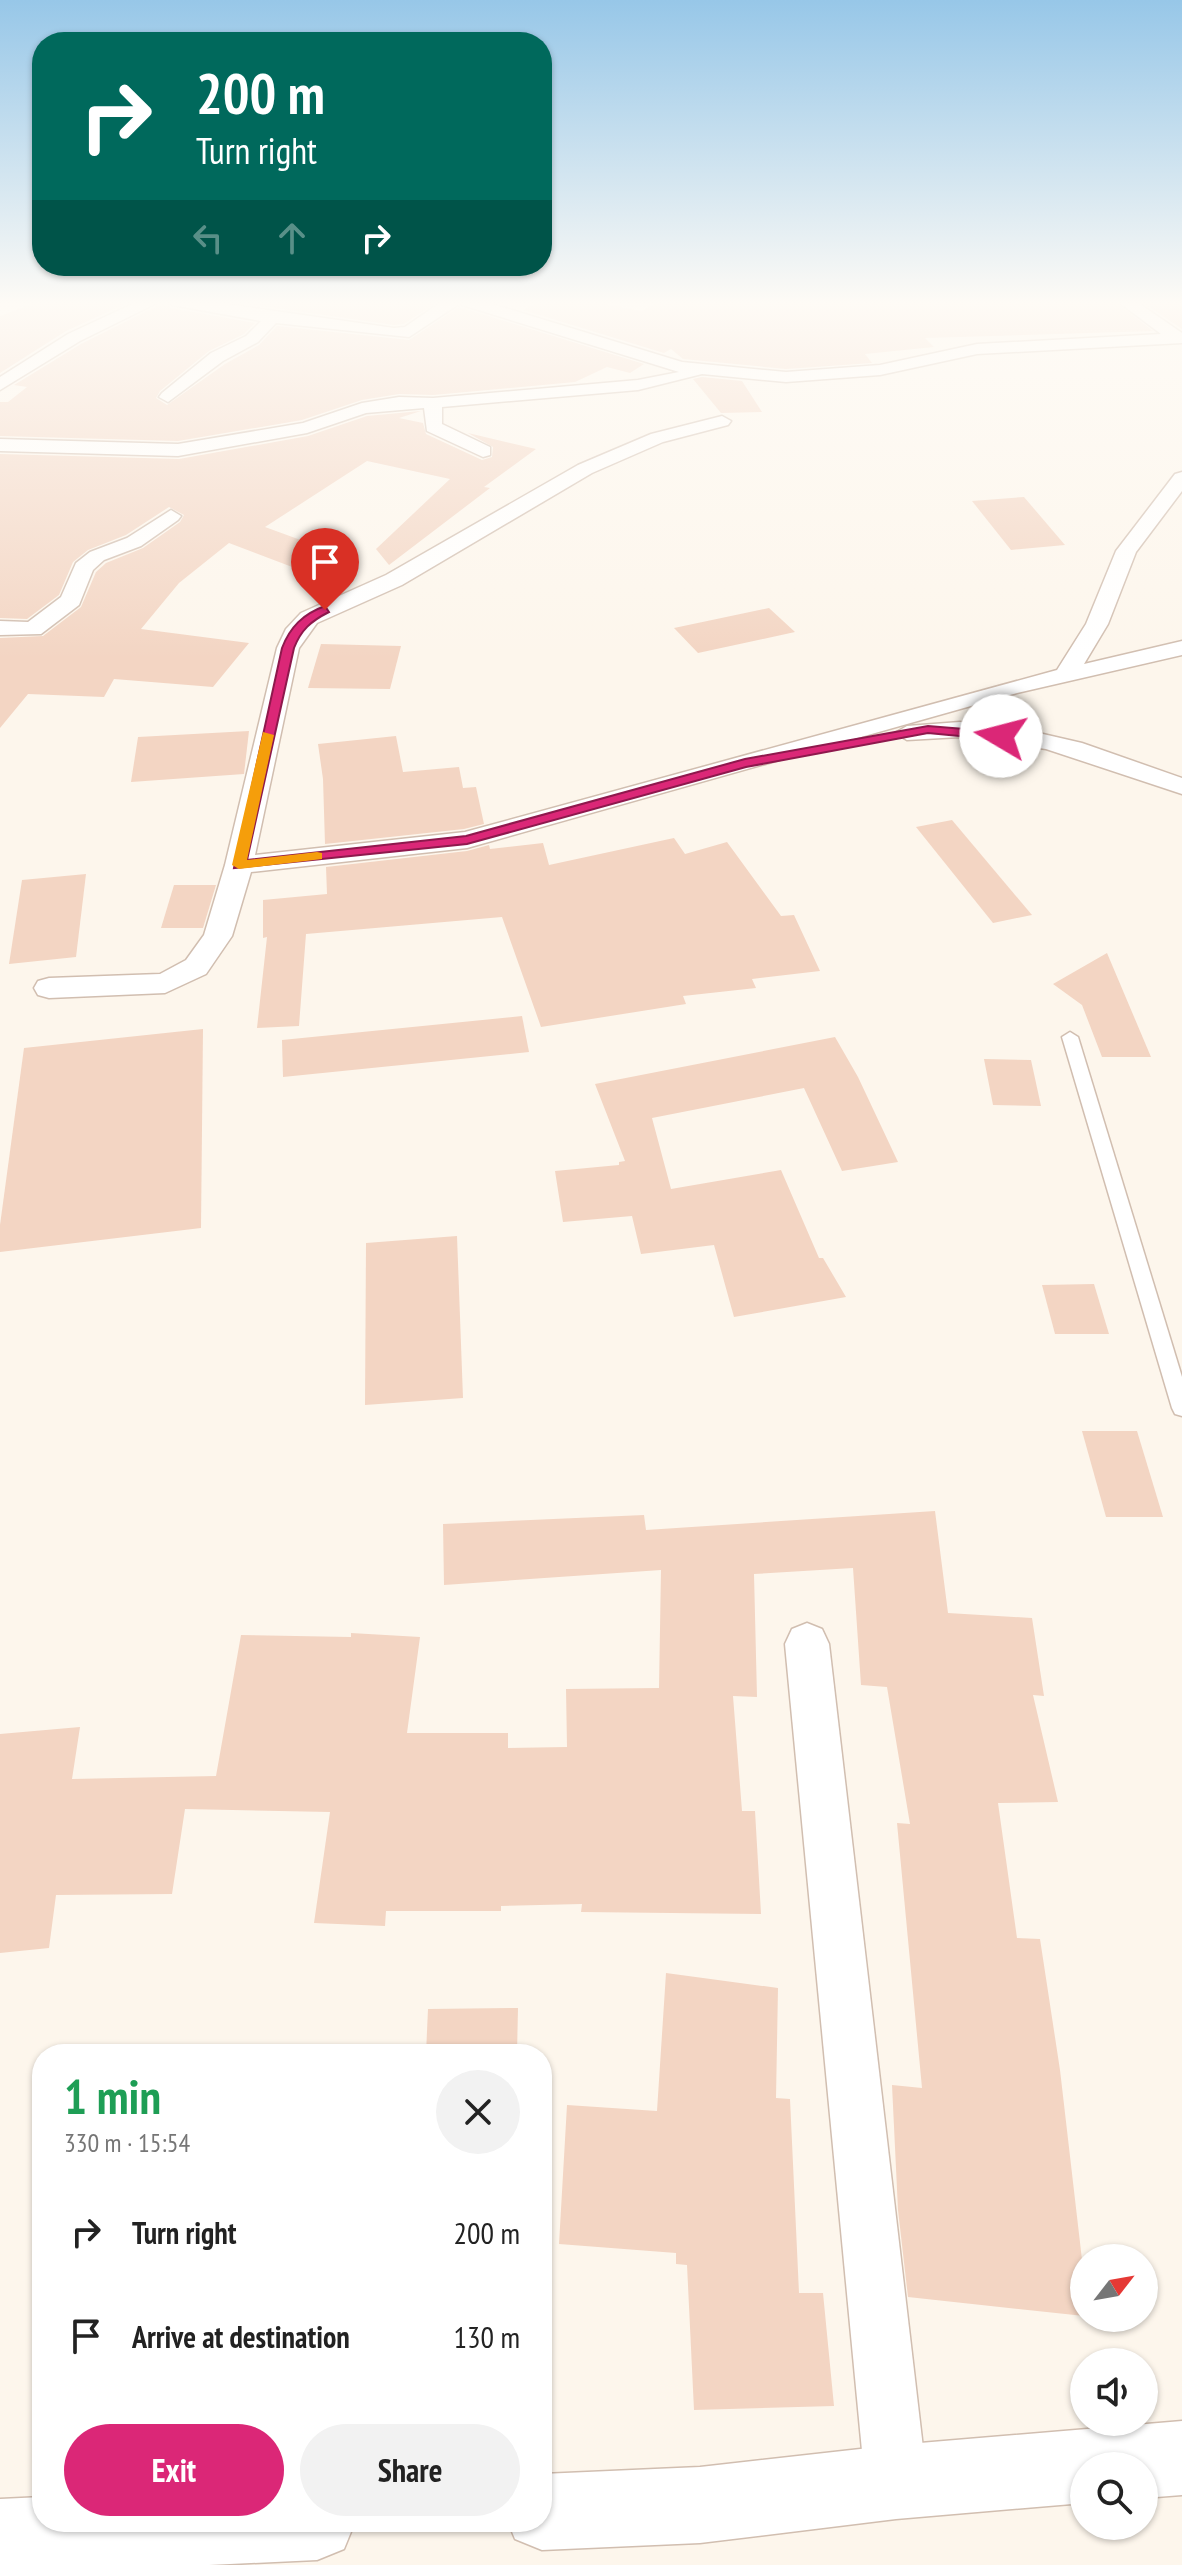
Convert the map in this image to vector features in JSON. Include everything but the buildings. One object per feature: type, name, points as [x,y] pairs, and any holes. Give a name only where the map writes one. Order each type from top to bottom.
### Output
[{"type":"street","points":[[0,445],[178,450],[307,428],[330,420]]},
{"type":"street","points":[[433,420],[433,427],[483,451]]},
{"type":"street","points":[[49,988],[165,983],[196,967],[218,936],[239,865],[288,648],[294,634],[309,618],[394,580],[585,469],[657,438],[722,421]]},
{"type":"street","points":[[1064,677],[1097,624],[1126,551],[1182,478]]},
{"type":"street","points":[[0,628],[33,629],[71,600],[83,567],[97,556],[134,542],[171,516]]},
{"type":"street","points":[[239,865],[467,840],[1012,687],[1182,648]]},
{"type":"street","points":[[745,763],[928,729],[951,729],[1054,744],[1125,764],[1182,786]]},
{"type":"street","points":[[807,1644],[896,2482]]},
{"type":"street","points":[[1158,2460],[1182,2458]]},
{"type":"street","points":[[552,2512],[700,2505],[896,2482],[1070,2467]]},
{"type":"street","points":[[0,2537],[178,2540],[240,2532]]},
{"type":"lane","points":[[1070,1037],[1182,1408]]},
{"type":"slow traffic","points":[[268,735],[239,865],[317,856]]},
{"type":"route","points":[[325,610],[309,618],[294,634],[288,648],[239,865],[467,840],[745,763],[928,729],[975,731],[1001,736]]}]
